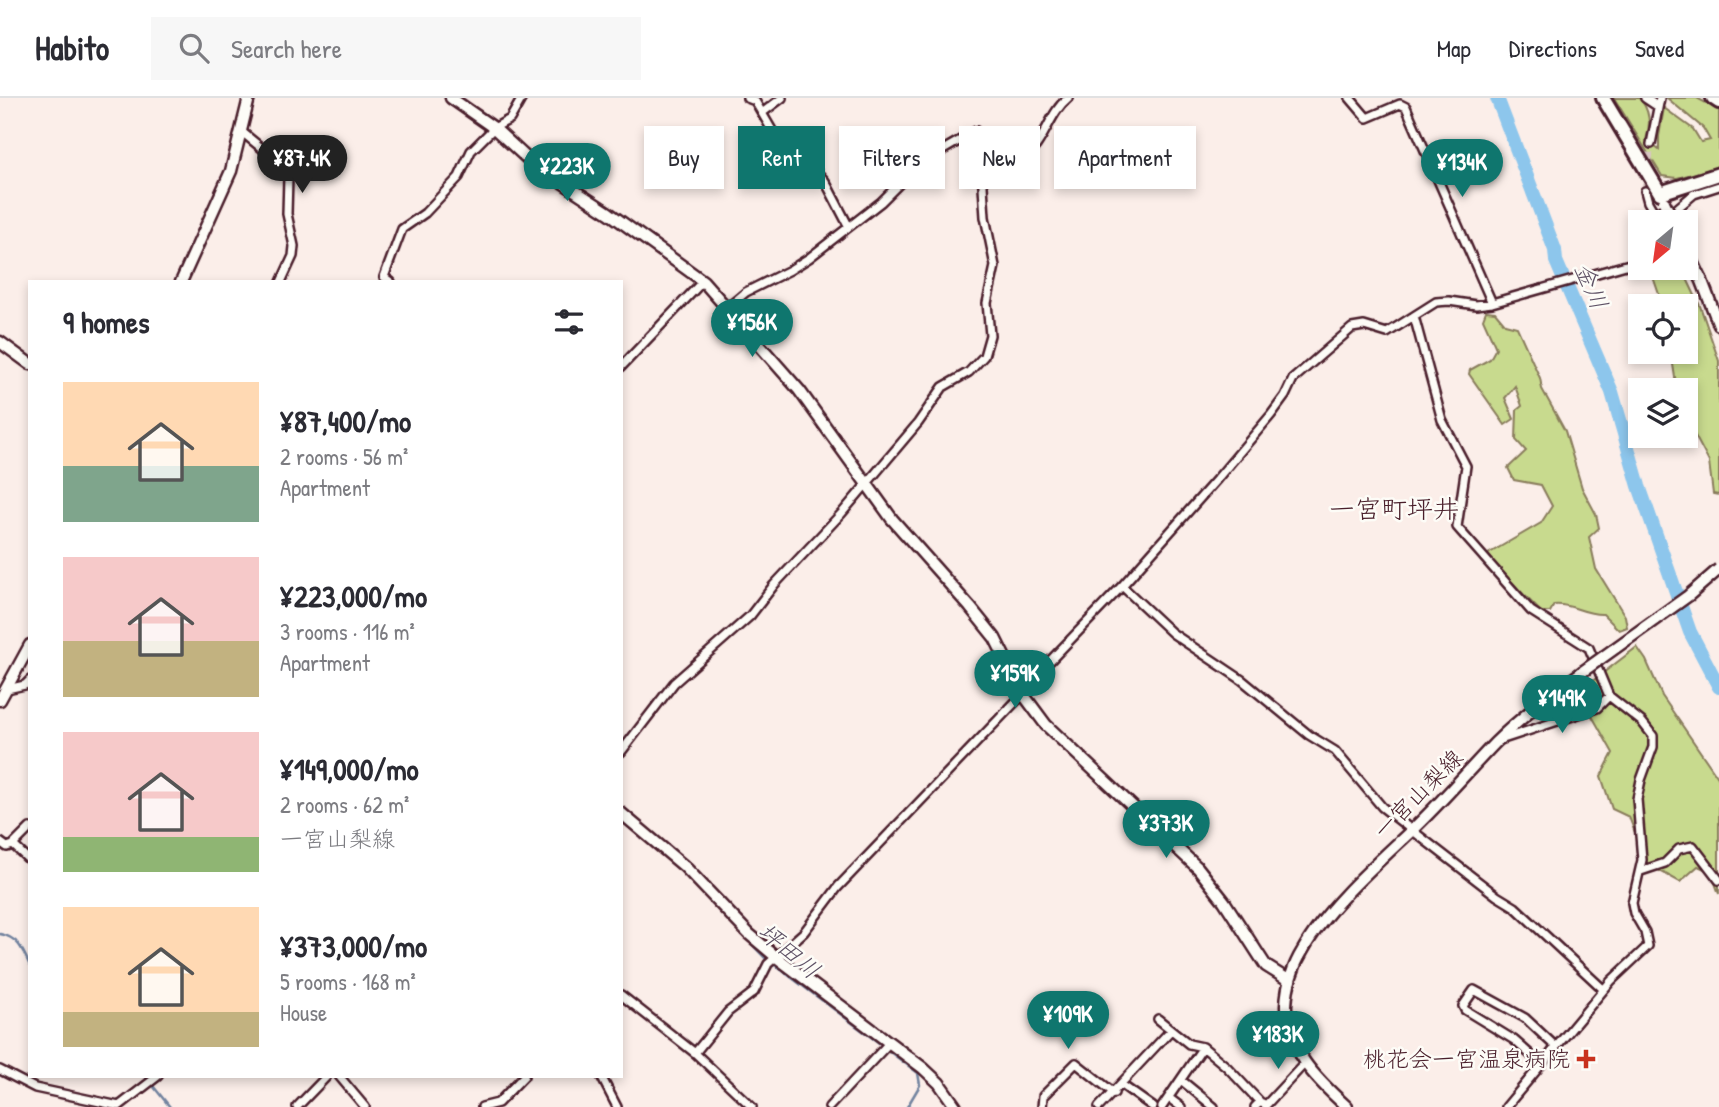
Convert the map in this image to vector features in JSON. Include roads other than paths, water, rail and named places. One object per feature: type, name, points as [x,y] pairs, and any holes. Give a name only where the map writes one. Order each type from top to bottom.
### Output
[{"type":"highway","points":[[1603,98],[1662,198],[1719,174]]},
{"type":"highway","points":[[1713,98],[1719,102]]},
{"type":"street","points":[[182,280],[231,171],[249,98]]},
{"type":"street","points":[[452,98],[494,128],[531,162],[609,213],[703,281],[799,390],[865,484],[995,638],[1022,692],[1046,725],[1198,868],[1224,901],[1266,966],[1290,981]]},
{"type":"street","points":[[388,280],[384,277],[402,229],[425,213],[459,177],[471,150],[494,128],[510,119],[522,98]]},
{"type":"street","points":[[747,98],[755,101],[773,132],[799,152],[825,181],[849,227]]},
{"type":"street","points":[[762,113],[782,98]]},
{"type":"street","points":[[1040,137],[1049,120],[1068,98]]},
{"type":"street","points":[[1350,98],[1367,118],[1400,104],[1406,107],[1496,302]]},
{"type":"street","points":[[1645,98],[1659,102],[1651,144]]},
{"type":"street","points":[[242,132],[286,169],[287,215],[294,246],[293,256],[282,280]]},
{"type":"street","points":[[727,308],[746,292],[809,258],[881,202],[904,179],[959,141]]},
{"type":"street","points":[[1675,210],[1694,194],[1719,186]]},
{"type":"street","points":[[623,749],[674,683],[750,617],[774,585],[842,513],[918,423],[943,387],[974,368],[988,348],[990,330],[987,303],[995,266],[985,217],[983,189]]},
{"type":"street","points":[[1645,191],[1653,210]]},
{"type":"street","points":[[1662,198],[1668,210]]},
{"type":"street","points":[[695,1053],[728,1012],[754,992],[772,960],[804,932],[838,887],[1122,586],[1271,415],[1293,379],[1327,352],[1352,327],[1364,326],[1387,333],[1430,305],[1442,301],[1476,306],[1628,264]]},
{"type":"street","points":[[1698,276],[1719,325]]},
{"type":"street","points":[[623,365],[703,281]]},
{"type":"street","points":[[1414,316],[1442,420],[1466,466],[1457,527],[1531,611],[1589,648],[1609,696],[1650,729],[1654,741],[1637,799],[1642,853],[1641,871],[1632,908],[1645,932],[1648,946],[1603,989],[1506,1107]]},
{"type":"street","points":[[0,342],[28,363]]},
{"type":"street","name":"一宮山梨線","points":[[1347,1107],[1323,1085],[1305,1063],[1293,1041],[1287,1019],[1290,981],[1298,958],[1316,929],[1388,851],[1411,831],[1497,741],[1539,705],[1688,596],[1719,569]]},
{"type":"street","points":[[1122,586],[1172,633],[1242,680],[1309,734],[1335,751],[1372,797],[1411,831],[1467,871],[1497,897],[1516,908],[1603,989]]},
{"type":"street","points":[[0,700],[28,649]]},
{"type":"street","points":[[7,689],[28,682]]},
{"type":"street","points":[[1497,741],[1597,708],[1609,696]]},
{"type":"street","points":[[623,815],[685,867],[772,960],[889,1043],[939,1083],[956,1107]]},
{"type":"street","points":[[0,842],[7,847],[13,845],[28,830]]},
{"type":"street","points":[[13,845],[28,859]]},
{"type":"street","points":[[1641,871],[1665,863],[1679,849],[1693,846],[1719,880]]},
{"type":"street","points":[[1541,1064],[1514,1040],[1465,1010],[1463,1006],[1474,990],[1525,1018],[1556,1047]]},
{"type":"street","points":[[623,997],[695,1053],[752,1107]]},
{"type":"street","points":[[1158,1018],[1189,1044],[1203,1047],[1227,1067],[1261,1105],[1305,1063]]},
{"type":"street","points":[[1099,1107],[1171,1030]]},
{"type":"street","points":[[829,1107],[889,1043]]},
{"type":"street","points":[[1162,1107],[1203,1047]]},
{"type":"street","points":[[1043,1107],[1043,1097],[1076,1063],[1114,1093]]},
{"type":"street","points":[[0,1070],[35,1088],[118,1106],[153,1080]]},
{"type":"street","points":[[297,1107],[325,1078]]},
{"type":"street","points":[[341,1078],[365,1107]]},
{"type":"street","points":[[482,1107],[498,1103],[522,1078]]},
{"type":"street","points":[[602,1078],[617,1107]]},
{"type":"street","points":[[1181,1080],[1214,1107]]},
{"type":"street","points":[[1122,1085],[1153,1107]]},
{"type":"street","points":[[1169,1098],[1181,1107]]},
{"type":"waterway","name":"金川","points":[[1497,98],[1555,250],[1556,261],[1612,392],[1639,486],[1690,632],[1719,687]]},
{"type":"waterway","name":"坪田川","points":[[669,860],[677,867]]},
{"type":"waterway","name":"坪田川","points":[[685,875],[764,957],[879,1043]]},
{"type":"waterway","points":[[0,934],[16,941],[28,962]]},
{"type":"waterway","name":"坪田川","points":[[890,1052],[918,1073],[920,1085],[907,1107]]},
{"type":"waterway","points":[[147,1078],[170,1107]]},
{"type":"tunnel","points":[[1645,191],[1651,144]]},
{"type":"place","name":"桃花会一宮温泉病院","points":[[1586,1059]]},
{"type":"district","name":"一宮町坪井","points":[[1394,509]]}]
